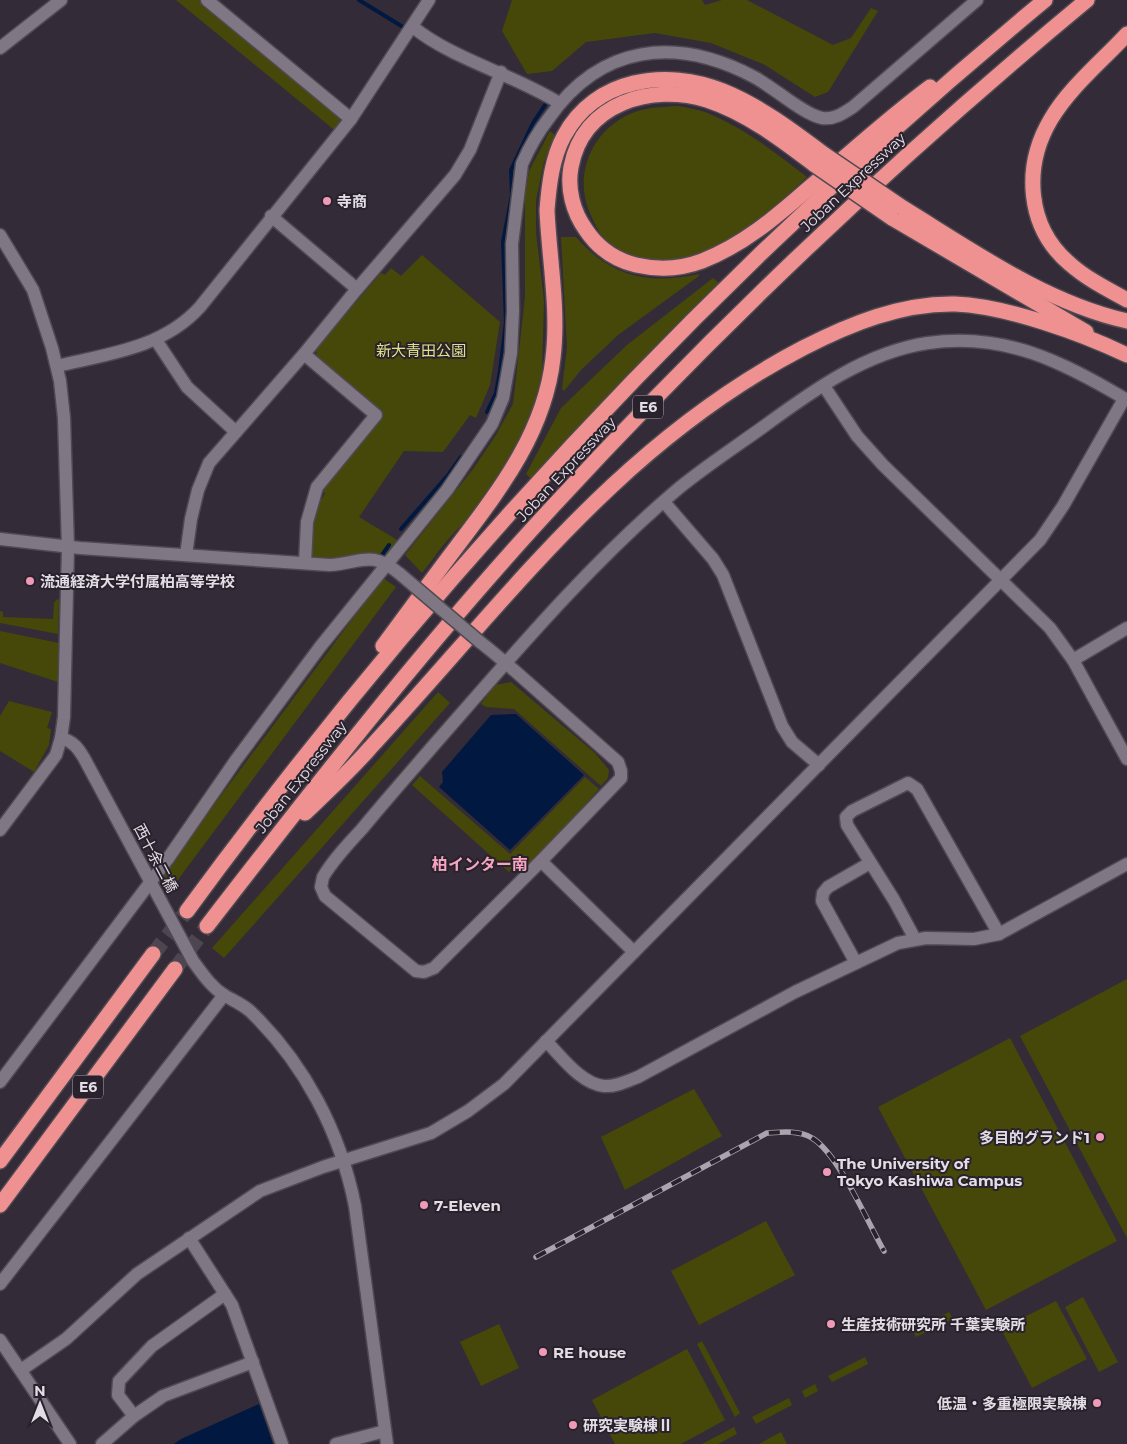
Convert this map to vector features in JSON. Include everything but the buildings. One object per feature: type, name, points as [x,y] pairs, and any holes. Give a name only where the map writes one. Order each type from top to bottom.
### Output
[{"type":"highway","name":"Joban Expressway","points":[[187,911],[306,755],[425,610],[618,398],[832,187],[1045,0]]},
{"type":"highway","name":"Joban Expressway","points":[[207,926],[352,740],[446,628],[534,528],[670,385],[854,204],[923,140],[1086,0]]},
{"type":"highway","points":[[1032,11],[898,111],[779,214],[735,245],[700,262],[686,266],[656,268],[628,263],[614,257],[593,240],[577,215],[570,188],[572,160],[582,136],[590,126],[600,116],[624,102],[662,93],[690,96],[727,108],[820,160],[898,213],[1127,355]]},
{"type":"highway","points":[[1127,34],[1073,90],[1052,117],[1037,150],[1032,184],[1038,218],[1045,234],[1056,250],[1068,263],[1097,284],[1127,300]]},
{"type":"highway","points":[[306,755],[509,476],[529,442],[542,407],[554,357],[553,300],[547,210],[548,191],[557,154],[571,124],[594,101],[626,84],[643,80],[681,80],[723,91],[752,104],[820,160]]},
{"type":"highway","points":[[898,213],[957,242],[1070,303],[1127,321]]},
{"type":"highway","points":[[258,860],[369,749],[515,584],[597,497],[667,436],[758,373],[849,326],[886,313],[932,305],[955,304],[997,310],[1043,323],[1113,348]]},
{"type":"highway","name":"E6","points":[[0,1161],[153,954]]},
{"type":"highway","name":"E6","points":[[0,1205],[175,969]]},
{"type":"street","points":[[0,48],[61,0]]},
{"type":"street","points":[[207,0],[351,119]]},
{"type":"street","points":[[57,366],[124,350],[156,340],[172,332],[192,316],[351,119],[429,0]]},
{"type":"street","points":[[0,1082],[150,880],[167,860],[236,760],[320,647],[447,490],[492,424],[500,408],[511,353],[514,286],[512,244],[522,164],[527,152],[559,103],[576,84],[608,65],[634,55],[672,52],[731,66],[770,86],[813,115],[823,118],[832,117],[854,107],[977,0]]},
{"type":"street","points":[[413,27],[451,50],[501,72],[559,103]]},
{"type":"street","points":[[186,555],[191,518],[198,490],[210,463],[455,176],[470,150],[501,72]]},
{"type":"street","points":[[271,216],[357,290]]},
{"type":"street","points":[[0,235],[33,290],[57,366],[64,418],[68,547],[64,717],[61,738],[56,755],[0,830]]},
{"type":"street","points":[[156,340],[187,388],[236,432]]},
{"type":"street","points":[[0,539],[68,547],[329,565],[372,559],[387,563],[506,663],[618,762],[621,778],[612,789],[434,968],[424,972],[416,971],[326,896],[321,887],[328,868],[506,663],[544,620],[664,502],[725,454],[824,386],[858,366],[905,348],[971,340],[1013,346],[1049,359],[1089,378],[1126,400],[1063,506],[1040,540],[504,1084],[456,1119],[413,1140],[343,1161],[260,1192],[137,1274],[66,1339],[20,1370]]},
{"type":"street","points":[[304,354],[376,415],[317,487],[307,522],[304,563]]},
{"type":"street","points":[[824,386],[857,436],[883,465],[1050,628],[1073,660],[1127,759]]},
{"type":"street","points":[[664,502],[713,558],[723,575],[782,726],[792,742],[819,765]]},
{"type":"street","points":[[1073,660],[1127,628]]},
{"type":"street","name":"西十余二橋","points":[[61,738],[70,740],[84,758],[193,961],[224,995],[247,1008],[284,1047],[300,1070],[319,1104],[343,1161],[355,1206],[386,1438]]},
{"type":"street","points":[[915,939],[894,900],[847,825],[846,817],[852,811],[903,784],[912,783],[918,789],[999,934]]},
{"type":"street","points":[[541,862],[634,952]]},
{"type":"street","points":[[856,963],[822,901],[823,893],[828,887],[870,863]]},
{"type":"street","points":[[546,1042],[592,1082],[604,1086],[617,1085],[638,1077],[795,992],[898,942],[915,939],[974,939],[999,934],[1127,864]]},
{"type":"street","points":[[0,1284],[224,995]]},
{"type":"street","points":[[189,1238],[232,1305],[282,1444]]},
{"type":"street","points":[[134,1416],[118,1395],[119,1382],[152,1346],[225,1294]]},
{"type":"street","points":[[0,1340],[70,1444]]},
{"type":"street","points":[[102,1444],[134,1416],[163,1396],[253,1362]]},
{"type":"street","points":[[336,1444],[386,1438]]},
{"type":"green space","points":[[176,0],[199,0],[338,115],[342,120],[338,133]]},
{"type":"green space","points":[[512,0],[702,0],[705,5],[722,0],[747,0],[833,45],[851,38],[871,8],[878,11],[828,92],[815,97],[765,65],[711,43],[655,33],[586,42],[552,71],[527,74],[502,31]]},
{"type":"green space","points":[[678,106],[708,113],[725,121],[761,143],[807,177],[753,224],[706,253],[682,261],[642,260],[623,255],[611,247],[603,238],[589,211],[585,197],[585,168],[596,142],[617,121],[630,114],[648,109]]},
{"type":"green space","points":[[550,131],[555,135],[544,162],[536,200],[536,232],[544,301],[542,373],[526,436],[474,516],[452,535],[422,573],[405,555],[473,469],[496,435],[513,404],[525,297],[525,197],[529,171]]},
{"type":"green space","points":[[561,237],[576,237],[589,251],[603,261],[631,275],[663,278],[699,274],[699,276],[618,335],[581,370],[564,391],[562,389],[567,347]]},
{"type":"green space","name":"新大青田公園","points":[[422,255],[500,322],[490,385],[476,418],[470,415],[443,452],[404,451],[359,517],[399,541],[387,554],[316,559],[310,553],[311,527],[318,498],[322,499],[325,493],[321,491],[383,414],[317,358],[316,349],[381,273],[385,275],[391,268],[401,276]]},
{"type":"green space","points":[[713,278],[719,283],[531,479],[526,474],[561,408],[627,345]]},
{"type":"green space","points":[[383,578],[396,587],[174,885],[161,876]]},
{"type":"green space","points":[[57,599],[59,600],[58,634],[0,623],[0,611],[3,612],[3,617],[53,619],[54,603]]},
{"type":"green space","points":[[0,631],[59,643],[58,682],[0,663]]},
{"type":"green space","points":[[511,682],[595,753],[609,770],[608,778],[601,786],[514,709],[486,707],[481,704],[495,685]]},
{"type":"green space","points":[[438,692],[450,703],[224,958],[212,948]]},
{"type":"green space","points":[[9,701],[52,712],[47,728],[51,729],[49,745],[34,772],[0,751],[0,716]]},
{"type":"green space","points":[[420,776],[510,854],[585,777],[599,789],[527,869],[518,861],[509,872],[412,785]]},
{"type":"green space","name":"多目的グランド1","points":[[1127,979],[1127,1238],[1020,1036]]},
{"type":"green space","points":[[1010,1038],[1117,1241],[986,1310],[878,1107]]},
{"type":"green space","points":[[694,1089],[722,1136],[625,1190],[601,1137]]},
{"type":"green space","points":[[766,1221],[795,1275],[699,1325],[671,1271]]},
{"type":"green space","points":[[1083,1297],[1118,1362],[1099,1372],[1065,1307]]},
{"type":"green space","points":[[1056,1301],[1087,1359],[1032,1388],[1001,1329]]},
{"type":"green space","points":[[949,1312],[953,1319],[916,1337],[913,1331]]},
{"type":"green space","points":[[499,1324],[519,1368],[481,1386],[460,1342]]},
{"type":"green space","points":[[702,1341],[740,1413],[735,1417],[697,1344]]},
{"type":"green space","points":[[687,1349],[725,1420],[681,1444],[615,1444],[592,1400]]},
{"type":"green space","points":[[865,1357],[868,1364],[832,1382],[828,1376]]},
{"type":"green space","points":[[815,1384],[818,1391],[805,1398],[802,1391]]},
{"type":"green space","points":[[789,1398],[792,1405],[756,1424],[752,1417]]},
{"type":"green space","points":[[734,1427],[737,1434],[718,1444],[702,1444]]},
{"type":"green space","points":[[781,1432],[787,1444],[759,1444]]},
{"type":"water","points":[[516,714],[584,775],[510,850],[439,787],[443,782],[442,772],[491,715]]},
{"type":"water","points":[[259,1404],[273,1444],[174,1444],[181,1439]]},
{"type":"waterway","points":[[359,0],[403,27]]},
{"type":"waterway","points":[[487,412],[496,393],[506,322],[503,242],[512,195],[511,170],[533,123],[547,102]]},
{"type":"waterway","points":[[401,529],[449,474],[461,457]]},
{"type":"waterway","points":[[382,555],[389,545]]},
{"type":"tunnel","points":[[153,954],[187,911]]},
{"type":"tunnel","points":[[175,969],[207,926]]},
{"type":"railway","points":[[536,1257],[767,1133],[784,1132],[807,1135],[822,1146],[842,1173],[884,1251]]},
{"type":"place","name":"寺商","points":[[327,201]]},
{"type":"place","name":"流通経済大学付属柏高等学校","points":[[30,581]]},
{"type":"place","name":"多目的グランド1","points":[[1100,1137]]},
{"type":"place","name":"The University of Tokyo Kashiwa Campus","points":[[827,1172]]},
{"type":"place","name":"7-Eleven","points":[[424,1205]]},
{"type":"place","name":"生産技術研究所 千葉実験所","points":[[831,1324]]},
{"type":"place","name":"RE house","points":[[543,1352]]},
{"type":"place","name":"低温・多重極限実験棟","points":[[1097,1403]]},
{"type":"place","name":"研究実験棟Ⅱ","points":[[573,1425]]},
{"type":"district","name":"柏インター南","points":[[480,864]]}]
